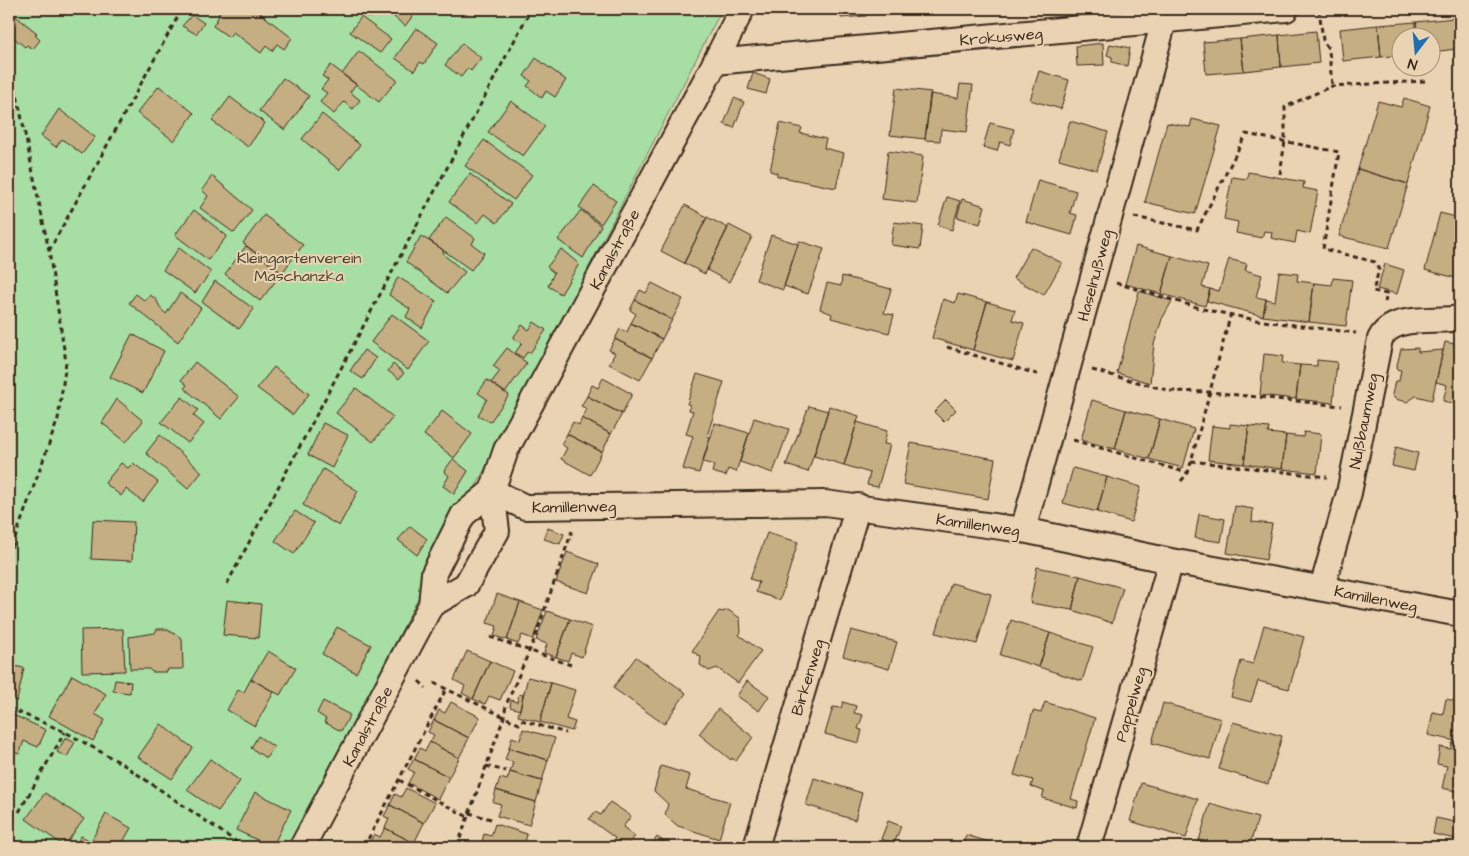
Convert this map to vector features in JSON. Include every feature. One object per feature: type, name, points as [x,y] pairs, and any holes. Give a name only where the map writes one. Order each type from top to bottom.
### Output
[{"type":"street","name":"Kanalstraße","points":[[432,605],[466,585],[497,531],[492,491],[506,450],[742,9]]},
{"type":"street","name":"Krokusweg","points":[[715,62],[1286,9]]},
{"type":"street","name":"Haselnußweg","points":[[1023,530],[1164,21]]},
{"type":"street","points":[[1385,331],[1403,322],[1460,318]]},
{"type":"street","name":"Nußbaumweg","points":[[1322,588],[1351,480],[1365,409],[1385,331]]},
{"type":"street","name":"Kanalstraße","points":[[302,847],[432,605],[434,573],[463,515],[492,491]]},
{"type":"street","name":"Kamillenweg","points":[[492,491],[525,507],[825,502],[858,506],[1023,530],[1171,561],[1460,614]]},
{"type":"street","name":"Birkenweg","points":[[756,847],[858,506]]},
{"type":"street","name":"Pappelweg","points":[[1089,847],[1171,561]]},
{"type":"path","points":[[49,252],[182,9]]},
{"type":"path","points":[[227,584],[531,9]]},
{"type":"path","points":[[1319,9],[1323,40],[1328,50],[1332,86]]},
{"type":"path","points":[[9,71],[16,95],[49,252],[66,362],[58,419],[9,555]]},
{"type":"path","points":[[1280,174],[1285,141],[1285,107],[1332,86],[1426,82]]},
{"type":"path","points":[[1094,277],[1204,309],[1232,313],[1256,320],[1385,331],[1381,314],[1387,294],[1373,290],[1379,270],[1375,262],[1322,249],[1339,152],[1246,134],[1197,230],[1111,213]]},
{"type":"path","points":[[1181,480],[1188,473],[1232,313]]},
{"type":"path","points":[[947,348],[1067,373],[1171,391],[1210,392],[1365,409]]},
{"type":"path","points":[[1050,434],[1188,473]]},
{"type":"path","points":[[1191,461],[1351,480]]},
{"type":"path","points":[[457,847],[504,717],[506,705],[530,651],[573,528]]},
{"type":"path","points":[[490,637],[571,665]]},
{"type":"path","points":[[434,683],[519,724],[521,720],[566,733]]},
{"type":"path","points":[[364,847],[446,689]]},
{"type":"path","points":[[9,708],[65,732],[121,763],[244,847]]},
{"type":"path","points":[[19,812],[65,732]]},
{"type":"path","points":[[486,766],[506,771]]},
{"type":"path","points":[[399,780],[468,815],[491,819]]},
{"type":"green space","name":"Kleingartenverein Maschanzka","points":[[9,9],[722,9],[290,847],[9,847]]},
{"type":"building","points":[[219,9],[255,9],[292,38],[284,49],[277,44],[272,51],[266,46],[261,53],[233,32],[229,37],[213,26],[220,14],[217,12]]},
{"type":"building","points":[[360,9],[377,9],[370,18],[359,11]]},
{"type":"building","points":[[400,9],[417,10],[405,26],[394,17]]},
{"type":"building","points":[[801,9],[840,9],[840,11],[813,13],[813,10],[801,11]]},
{"type":"building","points":[[840,9],[865,9],[866,16],[841,18]]},
{"type":"building","points":[[865,9],[889,9],[889,10],[866,12]]},
{"type":"building","points":[[889,9],[913,9],[914,12],[890,14]]},
{"type":"building","points":[[13,14],[37,33],[35,35],[40,40],[33,49],[27,45],[25,47],[9,34],[9,19]]},
{"type":"building","points":[[192,15],[204,23],[196,34],[182,26]]},
{"type":"building","points":[[361,17],[391,39],[380,53],[350,32]]},
{"type":"building","points":[[1454,18],[1456,49],[1442,51],[1442,28],[1416,28],[1416,22]]},
{"type":"building","points":[[1416,22],[1416,28],[1392,28],[1392,56],[1381,57],[1378,25]]},
{"type":"building","points":[[1378,25],[1381,57],[1343,61],[1340,29]]},
{"type":"building","points":[[416,28],[438,43],[424,64],[420,62],[414,71],[395,58]]},
{"type":"building","points":[[1316,31],[1319,63],[1281,67],[1279,35]]},
{"type":"building","points":[[1279,35],[1281,67],[1244,71],[1240,39]]},
{"type":"building","points":[[1240,39],[1244,71],[1206,74],[1203,42]]},
{"type":"building","points":[[462,43],[481,58],[471,71],[468,68],[461,77],[445,65]]},
{"type":"building","points":[[1103,43],[1104,65],[1077,66],[1076,46]]},
{"type":"building","points":[[1110,44],[1130,48],[1127,66],[1112,62],[1112,57],[1107,55]]},
{"type":"building","points":[[359,51],[397,80],[379,102],[342,74]]},
{"type":"building","points":[[536,58],[566,80],[555,97],[546,91],[542,98],[527,86],[531,81],[524,76]]},
{"type":"building","points":[[331,65],[356,84],[350,92],[360,100],[353,109],[344,102],[334,114],[320,102],[327,93],[321,89],[328,80],[322,76]]},
{"type":"building","points":[[1039,71],[1069,80],[1061,109],[1030,100]]},
{"type":"building","points":[[753,73],[770,79],[766,94],[748,89]]},
{"type":"building","points":[[283,78],[309,96],[285,130],[259,111]]},
{"type":"building","points":[[960,84],[973,85],[967,132],[941,129],[940,141],[925,140],[930,94],[958,98]]},
{"type":"building","points":[[159,86],[194,113],[174,141],[137,113]]},
{"type":"building","points":[[896,88],[931,92],[925,139],[890,135]]},
{"type":"building","points":[[230,97],[265,123],[248,147],[212,121]]},
{"type":"building","points":[[734,98],[744,102],[734,128],[724,124]]},
{"type":"building","points":[[1404,98],[1430,106],[1408,184],[1358,169],[1378,101],[1401,107]]},
{"type":"building","points":[[511,101],[545,126],[523,156],[488,132]]},
{"type":"building","points":[[59,109],[95,137],[82,154],[62,139],[56,147],[41,136]]},
{"type":"building","points":[[322,114],[360,145],[339,170],[302,139]]},
{"type":"building","points":[[1192,119],[1221,126],[1195,214],[1145,202],[1167,123],[1190,127]]},
{"type":"building","points":[[1070,121],[1108,132],[1097,170],[1059,159]]},
{"type":"building","points":[[780,123],[802,128],[800,133],[826,139],[824,148],[844,153],[836,188],[777,176],[777,173],[770,171]]},
{"type":"building","points":[[990,123],[1014,129],[1010,145],[1000,142],[997,151],[983,147]]},
{"type":"building","points":[[484,140],[532,175],[514,200],[465,166]]},
{"type":"building","points":[[888,151],[923,156],[917,203],[882,199]]},
{"type":"building","points":[[1358,169],[1408,184],[1389,248],[1339,236]]},
{"type":"building","points":[[1248,172],[1304,182],[1303,188],[1318,191],[1310,234],[1297,231],[1295,243],[1271,238],[1272,232],[1264,231],[1262,238],[1236,233],[1238,222],[1224,219],[1232,177],[1247,179]]},
{"type":"building","points":[[470,174],[511,204],[497,223],[485,214],[478,223],[449,202]]},
{"type":"building","points":[[212,176],[252,210],[234,233],[200,208],[208,196],[202,190]]},
{"type":"building","points":[[1038,180],[1076,191],[1070,213],[1077,215],[1072,235],[1026,222]]},
{"type":"building","points":[[594,186],[616,201],[601,224],[579,207]]},
{"type":"building","points":[[947,197],[960,201],[952,230],[938,225]]},
{"type":"building","points":[[962,199],[985,206],[980,224],[957,217]]},
{"type":"building","points":[[685,205],[707,217],[684,263],[661,251]]},
{"type":"building","points":[[194,210],[227,236],[208,260],[175,235]]},
{"type":"building","points":[[581,210],[601,226],[583,258],[558,240]]},
{"type":"building","points":[[1440,213],[1460,218],[1460,279],[1425,270]]},
{"type":"building","points":[[264,215],[303,245],[282,273],[243,243]]},
{"type":"building","points":[[446,217],[475,238],[472,244],[484,253],[471,270],[429,240]]},
{"type":"building","points":[[707,217],[728,228],[705,274],[684,263]]},
{"type":"building","points":[[894,222],[923,226],[920,249],[891,245]]},
{"type":"building","points":[[729,225],[752,237],[729,282],[707,270]]},
{"type":"building","points":[[771,235],[798,244],[783,290],[756,280]]},
{"type":"building","points":[[421,236],[442,249],[445,256],[465,272],[447,293],[406,262]]},
{"type":"building","points":[[799,241],[824,249],[808,294],[784,286]]},
{"type":"building","points":[[246,246],[282,273],[260,301],[225,274]]},
{"type":"building","points":[[1136,246],[1172,256],[1161,294],[1125,284]]},
{"type":"building","points":[[1031,247],[1062,263],[1044,295],[1013,278]]},
{"type":"building","points":[[179,248],[211,272],[195,293],[163,270]]},
{"type":"building","points":[[561,249],[579,264],[561,294],[548,286],[554,273],[547,267]]},
{"type":"building","points":[[1172,256],[1208,266],[1202,287],[1210,289],[1205,306],[1161,294]]},
{"type":"building","points":[[1229,259],[1247,264],[1245,270],[1262,275],[1256,297],[1266,299],[1263,316],[1207,301],[1210,289],[1219,291]]},
{"type":"building","points":[[1385,264],[1404,270],[1397,294],[1377,289]]},
{"type":"building","points":[[1279,272],[1298,274],[1297,281],[1314,283],[1309,322],[1263,316],[1266,299],[1275,301]]},
{"type":"building","points":[[842,276],[891,289],[884,313],[894,315],[889,333],[831,318],[832,314],[820,309],[827,283],[841,286]]},
{"type":"building","points":[[398,277],[436,301],[422,328],[406,317],[410,309],[389,295]]},
{"type":"building","points":[[1333,278],[1352,280],[1346,326],[1309,322],[1314,283],[1332,285]]},
{"type":"building","points":[[215,281],[254,309],[239,329],[202,302]]},
{"type":"building","points":[[652,283],[683,299],[672,320],[635,300],[640,290],[646,293]]},
{"type":"building","points":[[1139,291],[1172,301],[1162,319],[1154,344],[1150,383],[1117,373]]},
{"type":"building","points":[[180,293],[201,308],[178,342],[129,303],[136,294],[145,301],[150,295],[156,299],[166,314]]},
{"type":"building","points":[[958,294],[987,302],[973,350],[932,338],[943,299],[955,303]]},
{"type":"building","points":[[635,300],[672,320],[662,339],[631,323],[636,314],[630,310]]},
{"type":"building","points":[[987,302],[1015,310],[1012,320],[1024,323],[1013,361],[973,350]]},
{"type":"building","points":[[392,314],[429,341],[408,370],[371,342]]},
{"type":"building","points":[[534,322],[546,330],[530,353],[528,351],[523,358],[515,353],[522,343],[513,338],[522,325],[529,330]]},
{"type":"building","points":[[631,323],[662,339],[652,358],[615,339],[620,329],[627,332]]},
{"type":"building","points":[[132,334],[164,351],[143,393],[110,377]]},
{"type":"building","points":[[615,339],[652,358],[640,380],[609,364],[615,353],[609,350]]},
{"type":"building","points":[[1445,342],[1460,345],[1460,405],[1443,401],[1447,385],[1436,382]]},
{"type":"building","points":[[507,348],[527,363],[505,393],[491,383],[500,371],[493,366]]},
{"type":"building","points":[[1418,348],[1418,352],[1443,350],[1432,400],[1416,396],[1407,402],[1395,399],[1392,395],[1395,381],[1399,381],[1401,370],[1396,369],[1401,349]]},
{"type":"building","points":[[364,350],[376,358],[363,379],[350,371]]},
{"type":"building","points":[[1264,354],[1283,356],[1282,363],[1300,365],[1296,399],[1260,395]]},
{"type":"building","points":[[1317,360],[1337,362],[1333,403],[1296,399],[1300,365],[1317,366]]},
{"type":"building","points":[[195,362],[239,397],[221,419],[184,388],[187,385],[181,380]]},
{"type":"building","points":[[393,364],[404,373],[399,379],[388,371]]},
{"type":"building","points":[[274,367],[309,394],[293,415],[257,388]]},
{"type":"building","points":[[697,374],[724,382],[707,436],[710,437],[699,473],[683,469],[693,436],[686,434],[693,411],[689,410],[690,405],[687,404]]},
{"type":"building","points":[[603,378],[632,394],[622,414],[587,396],[592,385],[598,388]]},
{"type":"building","points":[[487,380],[509,395],[490,422],[478,415],[487,399],[478,393]]},
{"type":"building","points":[[356,388],[393,417],[373,442],[336,413]]},
{"type":"building","points":[[587,396],[622,414],[611,434],[582,418],[587,409],[581,406]]},
{"type":"building","points":[[182,397],[198,410],[193,415],[204,424],[188,443],[161,422]]},
{"type":"building","points":[[117,399],[143,421],[126,442],[102,423]]},
{"type":"building","points":[[946,400],[956,410],[944,422],[934,412]]},
{"type":"building","points":[[1092,400],[1126,410],[1115,449],[1081,440]]},
{"type":"building","points":[[809,406],[828,411],[808,472],[786,465]]},
{"type":"building","points":[[829,406],[859,416],[844,465],[814,456]]},
{"type":"building","points":[[1126,410],[1160,419],[1149,459],[1115,449]]},
{"type":"building","points":[[442,411],[472,434],[454,458],[424,435]]},
{"type":"building","points":[[582,418],[611,434],[602,452],[567,434],[573,422],[579,425]]},
{"type":"building","points":[[754,418],[789,429],[773,473],[740,462]]},
{"type":"building","points":[[1160,419],[1194,429],[1183,468],[1149,459]]},
{"type":"building","points":[[857,422],[887,431],[884,444],[890,445],[878,487],[867,485],[870,473],[844,465]]},
{"type":"building","points":[[323,423],[348,435],[332,468],[308,455]]},
{"type":"building","points":[[715,423],[749,433],[736,472],[728,469],[726,476],[712,472],[714,465],[703,462]]},
{"type":"building","points":[[1230,424],[1249,426],[1244,464],[1208,460],[1212,426],[1230,428]]},
{"type":"building","points":[[1249,426],[1269,428],[1268,433],[1286,435],[1282,469],[1244,464]]},
{"type":"building","points":[[1304,432],[1321,434],[1317,473],[1282,469],[1286,435],[1303,437]]},
{"type":"building","points":[[567,434],[602,452],[590,475],[561,459],[567,448],[561,444]]},
{"type":"building","points":[[160,435],[202,472],[188,489],[146,453]]},
{"type":"building","points":[[911,443],[995,459],[988,499],[903,484]]},
{"type":"building","points":[[1396,447],[1418,453],[1414,471],[1392,466]]},
{"type":"building","points":[[453,459],[468,471],[454,494],[443,486],[449,476],[444,471]]},
{"type":"building","points":[[121,463],[128,468],[133,463],[158,482],[143,502],[126,489],[121,496],[105,483]]},
{"type":"building","points":[[1073,468],[1107,477],[1097,512],[1063,503]]},
{"type":"building","points":[[323,469],[358,491],[339,526],[303,505]]},
{"type":"building","points":[[1107,477],[1141,487],[1131,522],[1097,512]]},
{"type":"building","points":[[1235,506],[1253,509],[1252,522],[1272,524],[1266,560],[1227,553]]},
{"type":"building","points":[[295,511],[314,523],[294,554],[275,541]]},
{"type":"building","points":[[1199,514],[1225,519],[1221,542],[1195,538]]},
{"type":"building","points":[[93,520],[134,522],[132,561],[91,559]]},
{"type":"building","points":[[410,526],[427,539],[417,555],[398,540]]},
{"type":"building","points":[[548,528],[564,534],[560,544],[544,539]]},
{"type":"building","points":[[767,533],[798,542],[780,600],[756,592],[759,582],[750,579]]},
{"type":"building","points":[[567,552],[599,564],[588,593],[556,582]]},
{"type":"building","points":[[1037,567],[1080,576],[1072,610],[1030,603]]},
{"type":"building","points":[[1080,576],[1123,588],[1112,623],[1072,610]]},
{"type":"building","points":[[951,583],[991,594],[977,644],[936,633]]},
{"type":"building","points":[[497,594],[520,602],[507,640],[494,636],[497,626],[487,623]]},
{"type":"building","points":[[227,600],[261,604],[258,638],[223,635]]},
{"type":"building","points":[[520,602],[543,610],[533,639],[522,635],[518,644],[507,640]]},
{"type":"building","points":[[728,610],[740,618],[741,632],[739,635],[761,651],[738,683],[717,668],[709,671],[700,665],[701,657],[692,651],[719,611]]},
{"type":"building","points":[[547,611],[570,619],[556,657],[544,653],[547,644],[536,640]]},
{"type":"building","points":[[570,619],[592,627],[582,657],[571,653],[568,661],[556,657]]},
{"type":"building","points":[[1011,620],[1050,633],[1039,667],[1000,655]]},
{"type":"building","points":[[1264,625],[1304,637],[1289,689],[1258,681],[1251,702],[1231,697],[1241,661],[1253,664]]},
{"type":"building","points":[[337,627],[371,645],[356,673],[322,654]]},
{"type":"building","points":[[123,629],[125,671],[82,672],[81,630]]},
{"type":"building","points":[[157,629],[166,629],[182,638],[183,669],[152,672],[149,669],[130,669],[129,637],[155,633]]},
{"type":"building","points":[[851,630],[897,642],[889,669],[843,656]]},
{"type":"building","points":[[1050,633],[1093,647],[1082,681],[1039,667]]},
{"type":"building","points":[[268,651],[296,668],[280,695],[251,679]]},
{"type":"building","points":[[467,651],[490,661],[473,699],[462,693],[465,686],[454,680]]},
{"type":"building","points":[[636,657],[686,693],[664,724],[613,688]]},
{"type":"building","points":[[490,661],[513,671],[500,700],[489,696],[485,704],[473,699]]},
{"type":"building","points":[[9,665],[24,668],[17,701],[9,699]]},
{"type":"building","points":[[72,675],[106,694],[95,714],[105,720],[93,741],[49,716]]},
{"type":"building","points":[[528,677],[551,683],[540,722],[518,716]]},
{"type":"building","points":[[251,679],[274,692],[255,726],[227,710],[238,690],[244,692]]},
{"type":"building","points":[[115,680],[131,682],[130,693],[113,691]]},
{"type":"building","points":[[747,681],[769,696],[759,711],[737,696]]},
{"type":"building","points":[[551,683],[575,690],[566,719],[575,722],[572,731],[540,722]]},
{"type":"building","points":[[519,694],[523,695],[520,710],[510,707],[511,700],[517,702]]},
{"type":"building","points":[[1446,699],[1460,702],[1460,742],[1428,735],[1433,712],[1443,714]]},
{"type":"building","points":[[323,701],[350,715],[341,731],[324,722],[326,719],[317,713]]},
{"type":"building","points":[[451,702],[480,717],[469,738],[434,720],[439,710],[445,713]]},
{"type":"building","points":[[843,702],[856,706],[854,713],[863,715],[858,729],[862,730],[859,743],[825,734],[833,707],[841,708]]},
{"type":"building","points":[[1045,702],[1095,718],[1071,799],[1078,801],[1077,808],[1042,798],[1044,791],[1031,787],[1033,780],[1014,775],[1033,711],[1041,713]]},
{"type":"building","points":[[1163,703],[1221,719],[1210,759],[1152,743]]},
{"type":"building","points":[[718,709],[753,737],[736,761],[732,758],[731,760],[699,734]]},
{"type":"building","points":[[9,713],[46,730],[38,747],[24,741],[19,754],[9,749]]},
{"type":"building","points":[[434,720],[469,738],[459,758],[430,742],[434,735],[428,732]]},
{"type":"building","points":[[1233,722],[1282,736],[1268,784],[1219,769]]},
{"type":"building","points":[[161,724],[193,748],[172,779],[138,757]]},
{"type":"building","points":[[523,729],[555,738],[548,760],[509,748],[512,737],[520,740]]},
{"type":"building","points":[[258,736],[274,747],[266,758],[251,748]]},
{"type":"building","points":[[66,737],[75,742],[67,757],[57,752]]},
{"type":"building","points":[[430,742],[459,758],[449,777],[414,759],[420,748],[425,751]]},
{"type":"building","points":[[1452,743],[1460,745],[1460,792],[1442,788],[1447,766],[1437,764],[1440,747],[1451,749]]},
{"type":"building","points":[[509,748],[548,760],[542,781],[510,772],[513,762],[505,760]]},
{"type":"building","points":[[210,759],[240,781],[218,811],[187,790]]},
{"type":"building","points":[[414,759],[449,777],[438,799],[408,783],[414,772],[408,769]]},
{"type":"building","points":[[661,766],[690,775],[686,789],[730,802],[719,839],[678,826],[665,815],[668,804],[654,791]]},
{"type":"building","points":[[510,772],[542,781],[536,802],[496,790],[500,778],[507,780]]},
{"type":"building","points":[[814,778],[862,793],[855,820],[806,805]]},
{"type":"building","points":[[1141,783],[1198,799],[1186,838],[1130,821]]},
{"type":"building","points":[[406,788],[435,803],[424,823],[390,805],[395,794],[401,797]]},
{"type":"building","points":[[496,790],[536,802],[529,825],[497,816],[501,804],[493,802]]},
{"type":"building","points":[[255,792],[291,810],[272,847],[236,830]]},
{"type":"building","points":[[45,793],[84,819],[64,846],[26,819]]},
{"type":"building","points":[[610,802],[631,816],[623,827],[635,836],[627,847],[619,847],[612,843],[615,838],[589,819],[595,812],[601,815]]},
{"type":"building","points":[[1210,804],[1258,818],[1249,847],[1197,847]]},
{"type":"building","points":[[390,805],[424,823],[414,843],[385,828],[389,819],[384,816]]},
{"type":"building","points":[[106,814],[131,828],[120,847],[74,847],[81,836],[91,841]]},
{"type":"building","points":[[1436,818],[1460,823],[1460,840],[1433,834]]},
{"type":"building","points":[[888,821],[901,826],[894,844],[881,839]]},
{"type":"building","points":[[9,823],[13,847],[9,847]]},
{"type":"building","points":[[495,824],[527,834],[524,847],[481,845],[484,834],[491,836]]},
{"type":"building","points":[[385,828],[414,843],[412,847],[375,847],[369,844],[374,834],[380,837]]},
{"type":"building","points":[[966,835],[1006,847],[962,847]]},
{"type":"building","points":[[657,837],[672,847],[650,847]]}]
